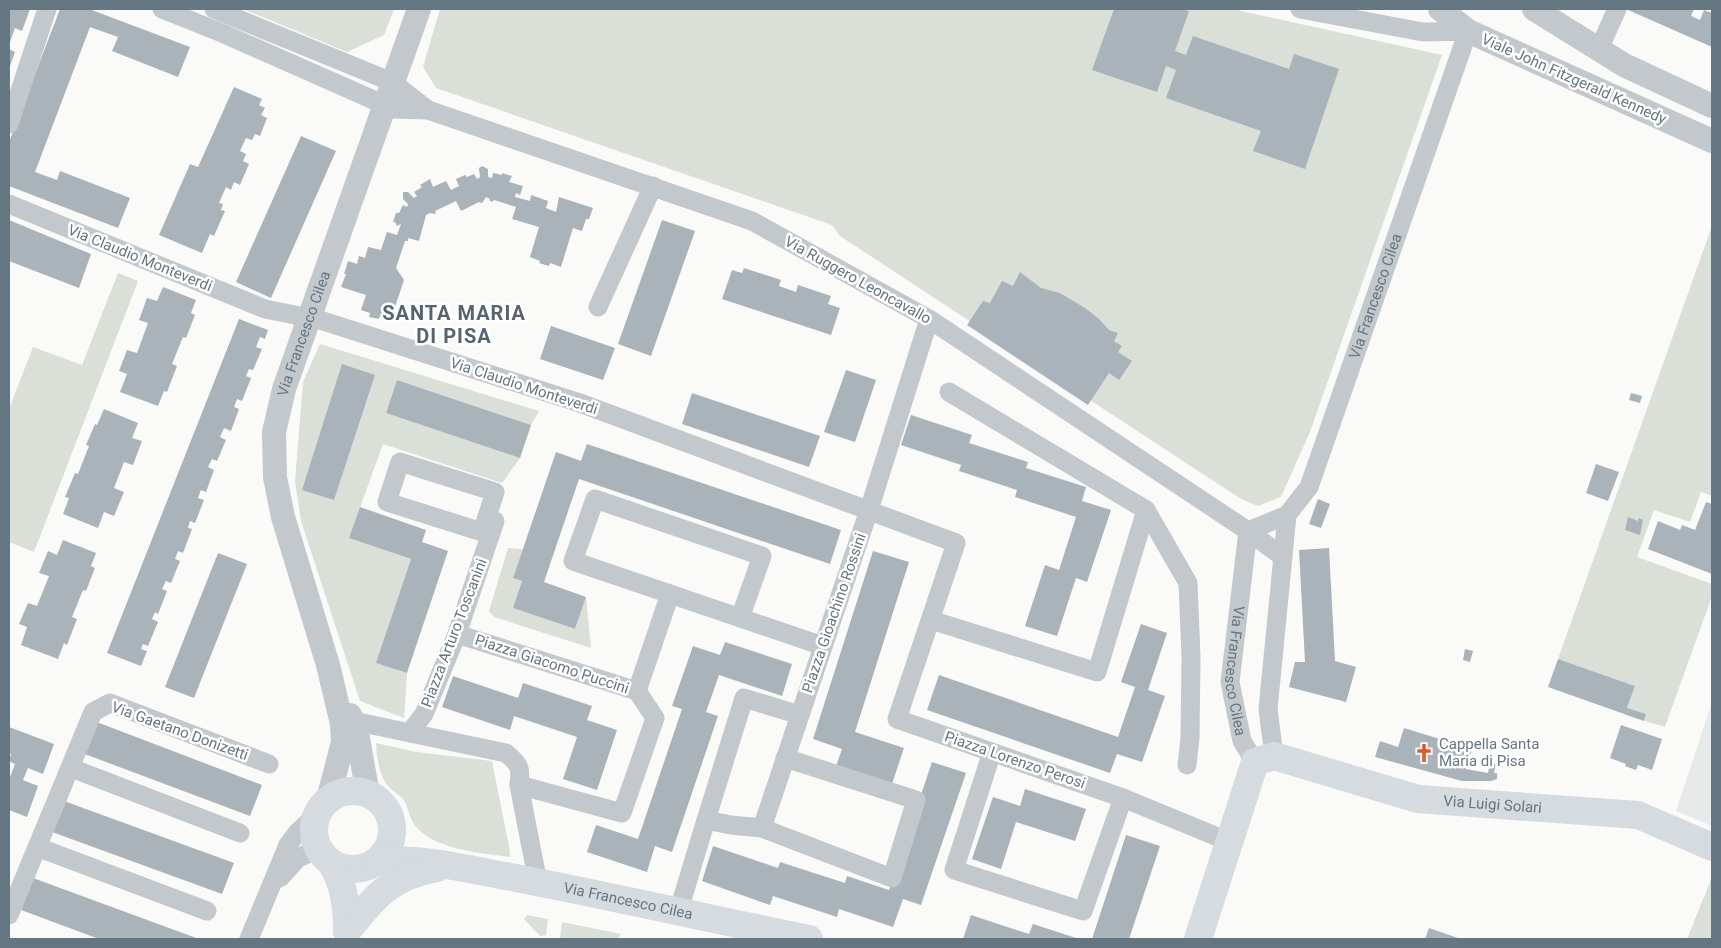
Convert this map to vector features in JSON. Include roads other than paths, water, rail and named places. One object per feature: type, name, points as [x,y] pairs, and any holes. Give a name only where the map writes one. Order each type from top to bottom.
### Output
[{"type":"main road","name":"Via Francesco Cilea","points":[[1198,939],[1230,842],[1264,759]]},
{"type":"main road","name":"Via Luigi Solari","points":[[1264,759],[1418,799],[1638,815],[1712,847]]},
{"type":"main road","points":[[358,791],[378,799],[386,808],[391,819],[392,830],[388,847],[375,862],[346,935],[347,906],[342,886],[314,838],[313,826],[322,807],[336,794],[358,791]]},
{"type":"main road","name":"Via Francesco Cilea","points":[[392,830],[406,843],[448,866]]},
{"type":"main road","points":[[325,856],[345,869],[359,869],[375,862]]},
{"type":"main road","name":"Via Francesco Cilea","points":[[375,862],[398,859],[538,882],[808,939]]},
{"type":"main road","points":[[346,935],[378,894],[398,880],[418,871],[448,866]]},
{"type":"street","points":[[9,124],[47,9]]},
{"type":"street","points":[[162,9],[222,33],[389,107]]},
{"type":"street","name":"Via Ruggero Leoncavallo","points":[[214,9],[392,82],[428,110]]},
{"type":"street","name":"Via Francesco Cilea","points":[[322,807],[343,742],[342,724],[328,665],[283,516],[275,477],[274,432],[284,389],[309,317],[389,107],[392,82],[419,9]]},
{"type":"street","points":[[1300,9],[1423,32],[1468,31]]},
{"type":"street","name":"Viale John Fitzgerald Kennedy","points":[[1440,9],[1468,31],[1712,141]]},
{"type":"street","points":[[1534,9],[1624,65],[1712,106]]},
{"type":"street","points":[[1599,50],[1617,9]]},
{"type":"street","name":"Via Francesco Cilea","points":[[1264,759],[1287,515],[1309,487],[1468,31]]},
{"type":"street","name":"Via Ruggero Leoncavallo","points":[[389,107],[428,110],[752,221],[929,319],[1248,531]]},
{"type":"street","points":[[598,307],[653,186]]},
{"type":"street","name":"Via Claudio Monteverdi","points":[[9,204],[265,309],[309,317],[580,403],[869,510]]},
{"type":"street","points":[[869,510],[929,319]]},
{"type":"street","points":[[950,392],[1146,510],[1188,583],[1191,657],[1190,738],[1187,765]]},
{"type":"street","name":"Piazza Arturo Toscanini","points":[[400,462],[495,492],[489,510],[482,532],[387,502],[400,462]]},
{"type":"street","points":[[740,618],[762,556],[594,499],[573,561],[740,618],[823,646]]},
{"type":"street","name":"Piazza Arturo Toscanini","points":[[410,732],[424,714],[457,634],[498,513],[489,510]]},
{"type":"street","name":"Piazza Lorenzo Perosi","points":[[869,510],[956,543],[897,718],[1123,798],[1230,842]]},
{"type":"street","name":"Piazza Gioachino Rossini","points":[[762,828],[869,510]]},
{"type":"street","points":[[931,620],[1097,672],[1146,510]]},
{"type":"street","points":[[1248,531],[1287,515]]},
{"type":"street","points":[[1248,531],[1283,557]]},
{"type":"street","name":"Via Francesco Cilea","points":[[1248,531],[1230,682],[1242,740],[1264,759]]},
{"type":"street","name":"Piazza Giacomo Puccini","points":[[457,634],[636,690],[670,594]]},
{"type":"street","name":"Via Francesco Cilea","points":[[328,665],[354,721],[368,794]]},
{"type":"street","points":[[519,785],[622,813],[655,718],[636,690]]},
{"type":"street","points":[[678,912],[744,698],[800,715]]},
{"type":"street","name":"Via Gaetano Donizetti","points":[[9,915],[93,712],[110,703],[269,764]]},
{"type":"street","points":[[354,721],[506,753],[518,763],[520,773],[519,785],[538,882]]},
{"type":"street","points":[[992,752],[954,870],[1083,911],[1123,798]]},
{"type":"street","points":[[706,820],[762,828],[892,878],[916,800],[785,758]]},
{"type":"street","points":[[71,768],[240,833]]},
{"type":"street","points":[[249,939],[293,838],[322,807]]},
{"type":"street","points":[[37,847],[207,911]]},
{"type":"street","points":[[272,885],[298,858],[325,856]]},
{"type":"place","name":"Cappella Santa Maria di Pisa","points":[[1424,753]]},
{"type":"district","name":"SANTA MARIA DI PISA","points":[[454,324]]}]
